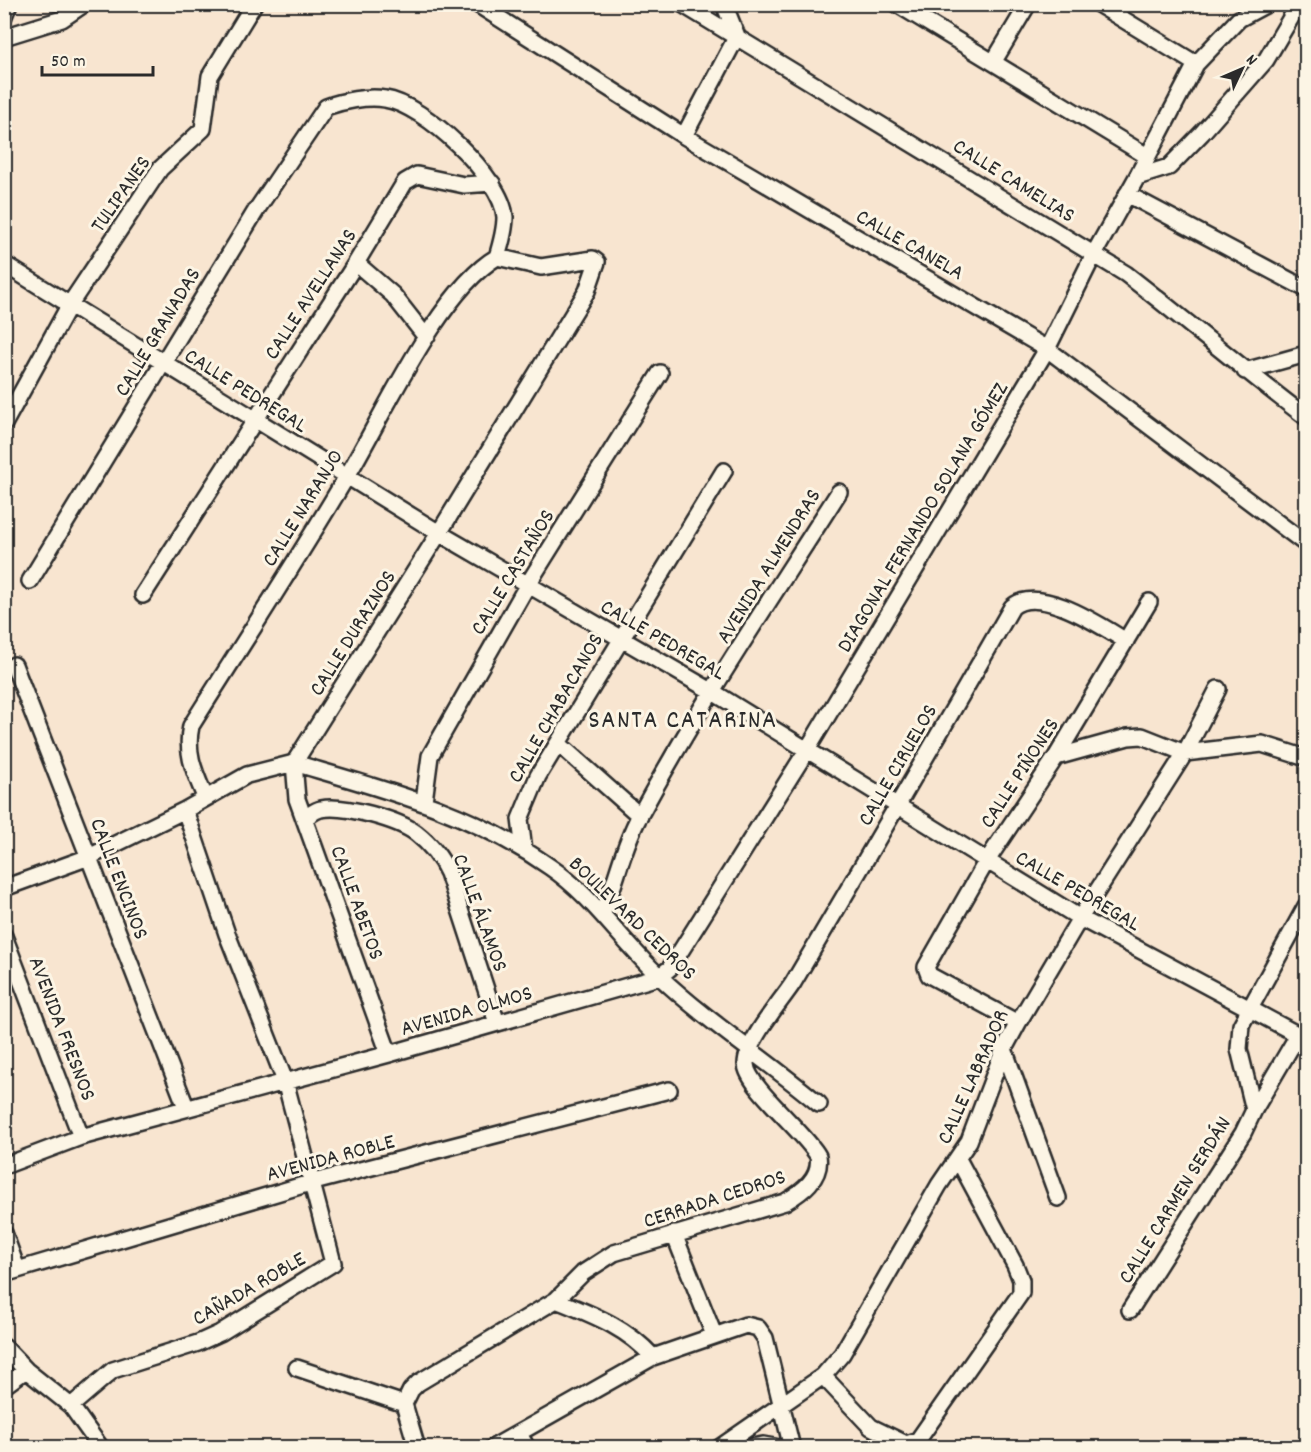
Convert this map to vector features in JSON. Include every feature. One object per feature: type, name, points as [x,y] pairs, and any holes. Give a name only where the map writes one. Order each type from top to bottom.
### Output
[{"type":"street","points":[[4,16],[9,4]]},
{"type":"street","points":[[4,36],[62,19],[84,4]]},
{"type":"street","name":"TULIPANES","points":[[4,424],[70,304],[160,170],[203,129],[210,75],[254,4]]},
{"type":"street","name":"CALLE CANELA","points":[[477,4],[684,136],[1047,349],[1306,544]]},
{"type":"street","name":"CALLE CAMELIAS","points":[[682,4],[1126,274],[1245,371],[1306,417]]},
{"type":"street","points":[[684,136],[737,36],[724,4]]},
{"type":"street","points":[[897,4],[1147,156]]},
{"type":"street","points":[[994,61],[1028,4]]},
{"type":"street","points":[[1098,4],[1196,64]]},
{"type":"street","name":"DIAGONAL FERNANDO SOLANA GÓMEZ","points":[[659,977],[670,968],[807,750],[1047,349],[1094,254],[1196,64],[1239,20],[1267,4]]},
{"type":"street","points":[[1137,177],[1169,167],[1194,141],[1266,60],[1299,4]]},
{"type":"street","name":"CALLE GRANADAS","points":[[30,581],[257,209],[326,107],[339,102],[385,99],[406,108],[451,136],[492,183]]},
{"type":"street","name":"CALLE AVELLANAS","points":[[143,596],[356,263],[405,182],[417,175],[464,185],[492,183]]},
{"type":"street","points":[[492,183],[505,215],[503,238],[497,257]]},
{"type":"street","points":[[1127,194],[1306,289]]},
{"type":"street","name":"CALLE DURAZNOS","points":[[294,763],[439,533],[587,291],[597,262],[585,259],[541,267],[497,257]]},
{"type":"street","name":"CALLE NARANJO","points":[[205,797],[190,759],[188,742],[191,726],[347,477],[426,337],[479,267],[497,257]]},
{"type":"street","points":[[356,263],[393,295],[426,337]]},
{"type":"street","name":"CALLE PEDREGAL","points":[[4,264],[439,533],[713,692],[1080,918],[1302,1037]]},
{"type":"street","points":[[1245,371],[1306,354]]},
{"type":"street","name":"CALLE CASTAÑOS","points":[[424,801],[430,756],[528,584],[660,373]]},
{"type":"street","name":"CALLE CHABACANOS","points":[[524,850],[519,819],[538,776],[724,471]]},
{"type":"street","name":"AVENIDA ALMENDRAS","points":[[602,914],[614,888],[626,843],[640,816],[713,692],[839,492]]},
{"type":"street","name":"CALLE CIRUELOS","points":[[748,1050],[784,997],[899,805],[1012,607],[1019,601],[1037,599],[1093,620],[1126,641]]},
{"type":"street","name":"CALLE PIÑONES","points":[[1018,1023],[929,975],[926,967],[986,862],[1056,757],[1149,602]]},
{"type":"street","name":"CALLE ENCINOS","points":[[14,665],[186,1107]]},
{"type":"street","name":"CALLE LABRADOR","points":[[719,1448],[823,1376],[842,1354],[939,1185],[969,1141],[1004,1049],[1018,1023],[1080,918],[1185,753],[1218,689]]},
{"type":"street","points":[[1056,757],[1128,737],[1152,738],[1185,753],[1262,744],[1306,758]]},
{"type":"street","points":[[559,744],[640,816]]},
{"type":"street","points":[[4,888],[89,857],[185,810],[247,776],[294,763]]},
{"type":"street","name":"BOULEVARD CEDROS","points":[[294,763],[424,801],[457,814],[524,850],[580,891],[659,977],[748,1050],[819,1104]]},
{"type":"street","name":"CALLE ABETOS","points":[[294,763],[297,799],[389,1054]]},
{"type":"street","name":"CALLE ÁLAMOS","points":[[305,818],[316,810],[339,808],[401,824],[430,846],[442,860],[448,873],[497,1023]]},
{"type":"street","name":"CAÑADA ROBLE","points":[[71,1406],[113,1370],[198,1343],[333,1263],[285,1082],[228,934],[185,810]]},
{"type":"street","name":"CALLE CARMEN SERDÁN","points":[[1130,1310],[1243,1133],[1254,1110],[1239,1049],[1241,1025],[1248,1007],[1306,906]]},
{"type":"street","name":"AVENIDA FRESNOS","points":[[4,936],[81,1137]]},
{"type":"street","name":"AVENIDA OLMOS","points":[[285,1082],[659,977]]},
{"type":"street","points":[[1254,1110],[1302,1037]]},
{"type":"street","points":[[1004,1049],[1058,1198]]},
{"type":"street","name":"CERRADA CEDROS","points":[[404,1404],[418,1383],[556,1300],[597,1262],[614,1253],[785,1202],[802,1191],[815,1177],[819,1163],[818,1156],[757,1086],[746,1066],[748,1050]]},
{"type":"street","points":[[4,1166],[81,1137],[285,1082]]},
{"type":"street","name":"AVENIDA ROBLE","points":[[10,1271],[310,1183],[669,1090]]},
{"type":"street","points":[[823,1376],[871,1427],[906,1444],[918,1440],[1013,1305],[1020,1293],[1021,1280],[958,1159]]},
{"type":"street","points":[[4,1233],[10,1271]]},
{"type":"street","points":[[674,1234],[714,1335]]},
{"type":"street","points":[[556,1300],[621,1329],[636,1338],[653,1357]]},
{"type":"street","points":[[492,1448],[653,1357],[746,1325],[758,1329],[765,1338],[784,1405],[792,1448]]},
{"type":"street","points":[[4,1347],[26,1370],[71,1406],[101,1448]]},
{"type":"street","points":[[297,1368],[404,1404],[417,1448]]},
{"type":"street","points":[[4,1386],[26,1370]]},
{"type":"street","points":[[519,1434],[527,1448]]},
{"type":"street","points":[[747,1448],[763,1445],[780,1448]]},
{"type":"district","name":"SANTA CATARINA","points":[[683,718]]}]
